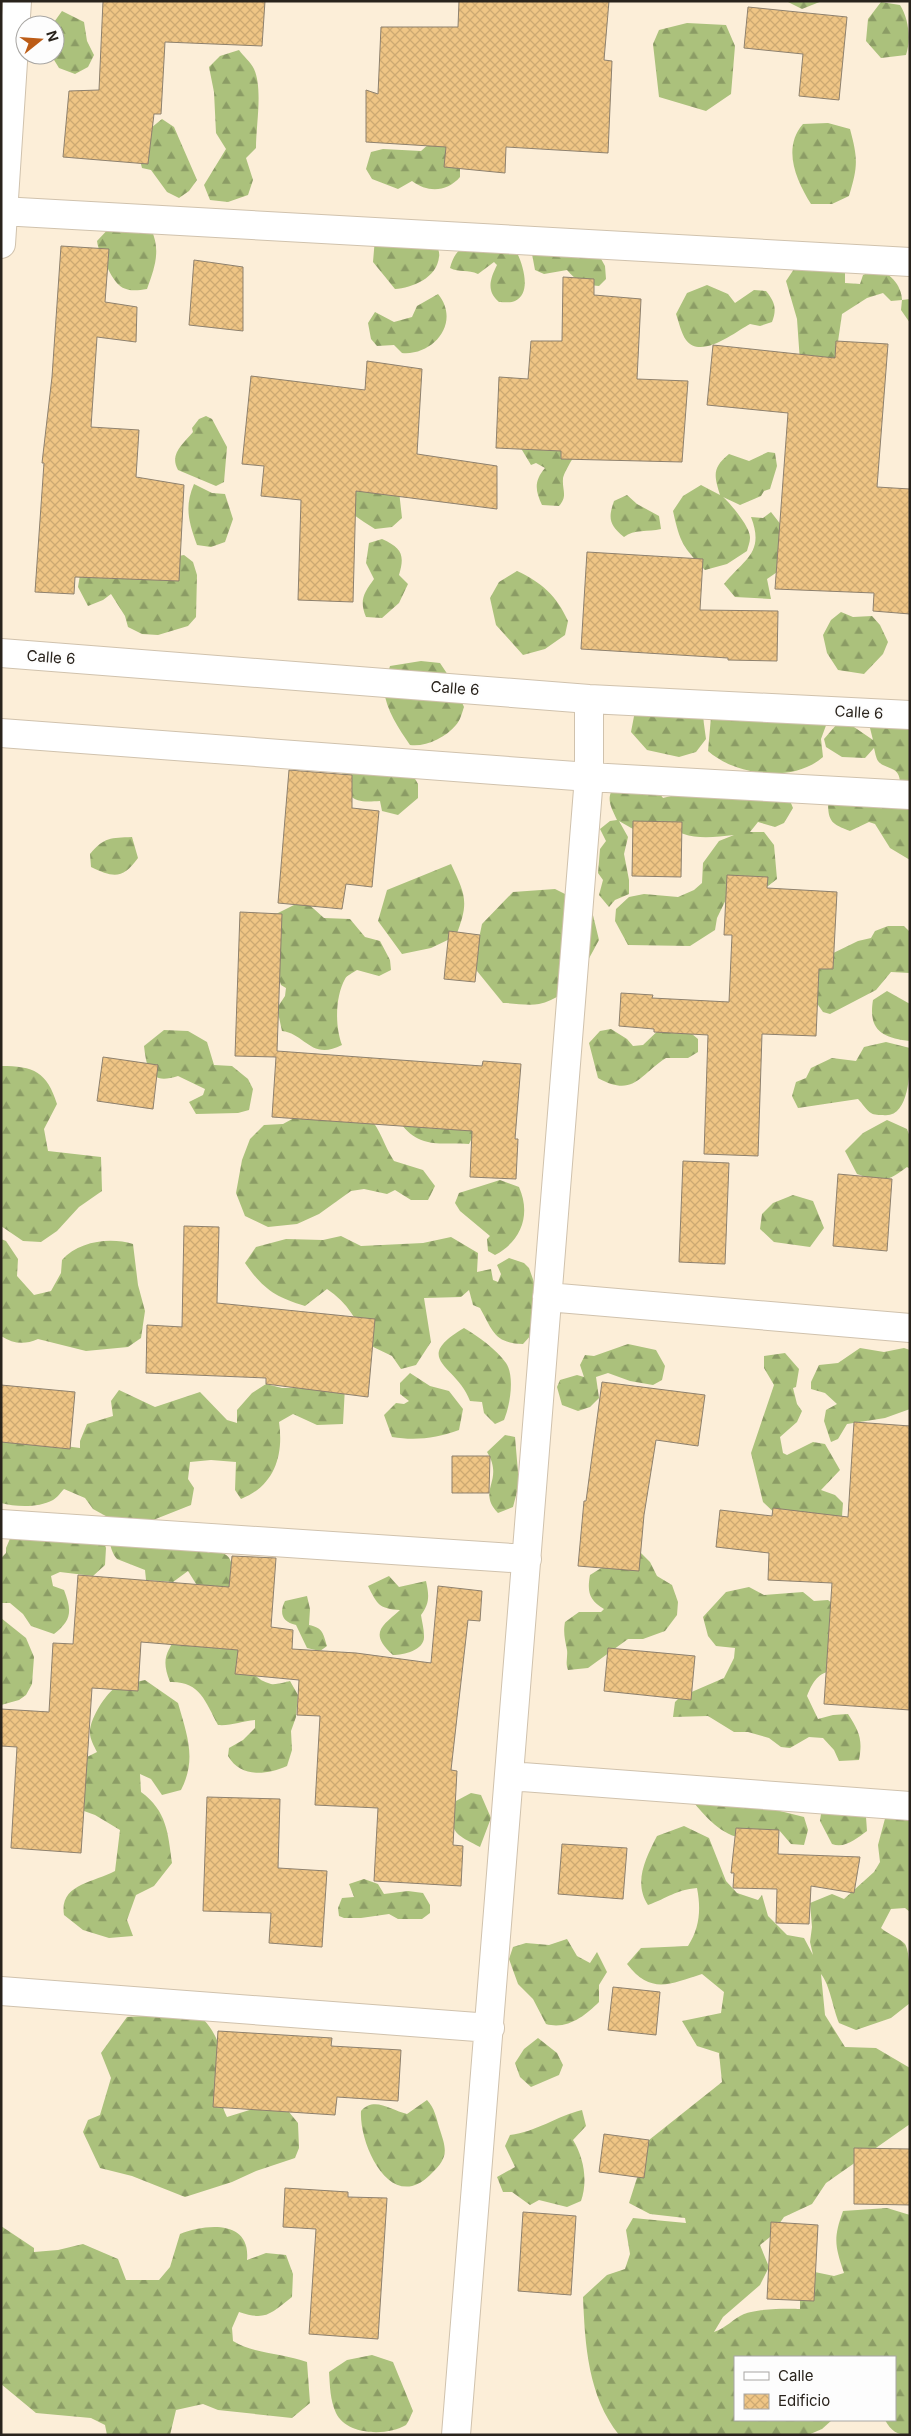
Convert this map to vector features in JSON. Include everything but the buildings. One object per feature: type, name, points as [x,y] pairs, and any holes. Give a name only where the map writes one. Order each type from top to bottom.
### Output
[{"type":"street","points":[[1,244],[17,1]]},
{"type":"street","points":[[3,211],[910,262]]},
{"type":"street","name":"Calle 6","points":[[1,653],[589,699],[910,715]]},
{"type":"street","points":[[456,2435],[589,777],[589,699]]},
{"type":"street","points":[[1,733],[589,777],[910,795]]},
{"type":"street","points":[[547,1297],[910,1328]]},
{"type":"street","points":[[1,1524],[527,1559]]},
{"type":"street","points":[[510,1776],[910,1806]]},
{"type":"street","points":[[1,1991],[490,2028]]},
{"type":"green space","points":[[786,1],[822,1],[802,9]]},
{"type":"green space","points":[[881,2],[900,5],[903,11],[908,30],[906,55],[881,58],[866,41],[868,19]]},
{"type":"green space","points":[[62,11],[84,22],[87,41],[94,55],[88,67],[75,74],[59,68],[57,65],[65,65],[65,15],[59,15]]},
{"type":"green space","points":[[687,23],[726,25],[735,46],[731,94],[706,111],[659,97],[653,44],[659,30]]},
{"type":"green space","points":[[239,50],[253,66],[257,77],[256,148],[246,158],[253,180],[248,195],[228,202],[210,200],[204,185],[226,149],[216,133],[214,92],[209,67],[220,56]]},
{"type":"green space","points":[[162,119],[174,127],[197,180],[189,191],[179,198],[167,192],[151,170],[142,168],[135,141]]},
{"type":"green space","points":[[828,123],[850,129],[856,155],[854,177],[849,196],[832,204],[811,204],[796,174],[792,154],[793,143],[803,124]]},
{"type":"green space","points":[[438,136],[460,160],[460,177],[449,186],[431,189],[424,188],[412,181],[398,189],[372,179],[366,169],[371,152],[383,149],[421,151]]},
{"type":"green space","points":[[112,225],[151,229],[156,244],[156,259],[147,289],[125,289],[116,282],[109,271],[97,241]]},
{"type":"green space","points":[[375,238],[437,245],[439,254],[434,271],[416,284],[395,289],[373,262]]},
{"type":"green space","points":[[469,245],[490,252],[493,250],[515,249],[523,269],[525,284],[524,291],[520,297],[515,301],[499,302],[492,294],[491,285],[497,265],[494,262],[478,274],[450,268],[456,254]]},
{"type":"green space","points":[[555,253],[564,257],[600,257],[605,266],[606,279],[599,286],[577,280],[567,270],[544,274],[535,270],[532,254]]},
{"type":"green space","points":[[796,266],[845,270],[845,283],[860,284],[863,275],[873,270],[880,271],[894,280],[900,289],[902,300],[891,301],[883,293],[867,298],[842,314],[834,369],[800,362],[797,319],[786,281]]},
{"type":"green space","points":[[707,285],[728,294],[735,303],[754,290],[766,291],[774,306],[772,322],[760,326],[750,324],[709,346],[700,347],[692,345],[684,337],[676,314],[687,293]]},
{"type":"green space","points":[[438,294],[447,315],[441,335],[434,343],[424,349],[402,353],[394,345],[377,346],[371,339],[368,323],[375,312],[394,322],[412,317],[417,306]]},
{"type":"green space","points":[[910,299],[910,323],[901,310],[902,300]]},
{"type":"green space","points":[[206,416],[212,419],[227,447],[224,482],[216,486],[178,470],[175,459],[178,449],[193,432],[192,428],[199,419]]},
{"type":"green space","points":[[519,445],[576,453],[563,477],[564,496],[559,506],[542,505],[538,495],[537,481],[545,468],[536,463],[531,465]]},
{"type":"green space","points":[[768,452],[775,453],[777,466],[770,489],[764,491],[761,496],[740,505],[723,497],[735,510],[747,528],[750,538],[747,551],[727,564],[705,570],[683,544],[673,511],[683,496],[701,485],[720,495],[716,482],[716,472],[720,463],[729,454],[749,461]]},
{"type":"green space","points":[[342,479],[399,491],[402,518],[392,527],[375,529],[364,522],[351,513]]},
{"type":"green space","points":[[194,484],[212,493],[225,494],[233,519],[225,542],[211,547],[197,545],[188,508]]},
{"type":"green space","points":[[627,495],[637,504],[659,516],[661,529],[637,532],[624,537],[615,529],[611,521],[614,501]]},
{"type":"green space","points":[[771,512],[785,530],[783,568],[767,579],[771,599],[735,597],[724,584],[750,555],[754,547],[756,539],[755,529],[751,517],[763,518]]},
{"type":"green space","points":[[382,539],[398,549],[402,557],[399,575],[408,584],[399,603],[382,618],[366,617],[363,601],[374,579],[366,563],[369,543]]},
{"type":"green space","points":[[184,555],[193,562],[197,575],[196,617],[188,626],[158,635],[142,634],[128,627],[125,616],[111,594],[103,600],[88,606],[78,587],[80,575]]},
{"type":"green space","points":[[517,571],[541,585],[559,604],[568,621],[565,635],[545,649],[523,655],[496,625],[490,598],[499,582]]},
{"type":"green space","points":[[841,612],[853,617],[872,616],[880,625],[888,642],[883,654],[864,674],[838,670],[827,653],[823,635],[831,620]]},
{"type":"green space","points":[[421,661],[440,663],[454,684],[464,707],[461,717],[452,730],[435,741],[422,745],[410,745],[390,712],[384,687],[390,666]]},
{"type":"green space","points":[[910,700],[910,860],[890,848],[875,824],[869,822],[850,831],[832,821],[828,802],[900,783],[898,773],[878,761],[874,748],[865,758],[842,757],[826,747],[824,739],[837,724],[854,727],[873,740],[868,720],[885,704]]},
{"type":"green space","points":[[635,711],[703,717],[706,739],[696,752],[679,757],[647,750],[631,732]]},
{"type":"green space","points":[[711,717],[828,720],[821,739],[823,757],[797,771],[781,773],[749,771],[734,766],[720,760],[708,751]]},
{"type":"green space","points":[[356,751],[414,777],[418,784],[418,798],[398,815],[382,811],[380,801],[364,801],[353,798],[347,789],[342,774]]},
{"type":"green space","points":[[618,779],[650,781],[663,798],[675,795],[788,796],[793,808],[784,823],[775,827],[758,822],[750,832],[764,832],[774,845],[777,879],[768,886],[758,880],[734,883],[717,918],[715,930],[690,946],[628,945],[615,921],[616,909],[629,897],[644,894],[678,897],[694,890],[702,883],[703,863],[719,841],[734,835],[696,837],[678,832],[662,821],[633,829],[619,821],[628,837],[624,854],[629,880],[629,894],[615,900],[609,907],[599,895],[603,880],[598,873],[600,849],[606,841],[600,829],[610,821],[617,820],[610,804],[610,795]]},
{"type":"green space","points":[[132,837],[138,858],[128,870],[118,875],[112,875],[91,867],[90,854],[104,841],[113,838]]},
{"type":"green space","points":[[451,864],[464,899],[463,915],[456,936],[431,948],[402,954],[378,921],[387,890]]},
{"type":"green space","points":[[555,889],[591,907],[599,940],[576,980],[560,995],[539,1004],[503,1003],[477,971],[477,948],[482,924],[513,892]]},
{"type":"green space","points":[[304,900],[324,918],[350,919],[365,937],[380,941],[390,960],[391,970],[379,976],[357,970],[346,978],[339,994],[337,1012],[338,1030],[342,1045],[332,1049],[323,1050],[316,1048],[290,1033],[282,1031],[277,1008],[285,996],[286,988],[281,985],[275,966],[272,916]]},
{"type":"green space","points":[[888,926],[904,926],[910,932],[910,973],[891,972],[876,990],[830,1014],[823,1012],[786,959],[821,959],[858,941],[871,938],[875,931]]},
{"type":"green space","points":[[887,991],[910,1004],[910,1041],[885,1035],[875,1025],[872,1010],[873,1000]]},
{"type":"green space","points":[[665,1024],[686,1029],[698,1039],[698,1052],[688,1058],[666,1058],[635,1082],[628,1085],[610,1084],[598,1078],[589,1043],[600,1031],[611,1029],[627,1039],[633,1046],[643,1045]]},
{"type":"green space","points":[[164,1030],[188,1031],[207,1042],[214,1065],[232,1066],[248,1079],[253,1089],[249,1110],[238,1113],[196,1114],[189,1102],[203,1095],[205,1089],[178,1076],[169,1078],[156,1077],[149,1068],[144,1046]]},
{"type":"green space","points":[[886,1042],[910,1048],[909,1079],[904,1101],[899,1109],[892,1114],[872,1114],[858,1099],[798,1108],[792,1096],[796,1082],[806,1078],[811,1068],[832,1058],[856,1061],[864,1047]]},
{"type":"green space","points":[[1,1066],[22,1067],[31,1070],[44,1078],[49,1085],[57,1104],[44,1129],[48,1151],[101,1157],[102,1191],[79,1207],[57,1231],[41,1242],[23,1241],[1,1226]]},
{"type":"green space","points":[[408,1093],[479,1133],[472,1138],[469,1144],[432,1143],[417,1138],[402,1125]]},
{"type":"green space","points":[[369,1117],[377,1127],[394,1161],[423,1170],[435,1186],[428,1200],[411,1200],[395,1190],[387,1194],[364,1189],[351,1191],[319,1214],[297,1224],[268,1227],[245,1216],[236,1193],[242,1160],[250,1139],[264,1125],[283,1124],[294,1118]]},
{"type":"green space","points":[[887,1120],[907,1129],[910,1137],[910,1169],[907,1167],[888,1179],[883,1180],[857,1174],[845,1151],[863,1133]]},
{"type":"green space","points":[[500,1180],[519,1187],[523,1197],[524,1217],[522,1226],[512,1242],[495,1255],[488,1251],[487,1239],[490,1236],[460,1211],[455,1203],[459,1193]]},
{"type":"green space","points":[[793,1195],[813,1201],[824,1228],[810,1247],[774,1242],[760,1229],[762,1214],[773,1203]]},
{"type":"green space","points":[[341,1236],[361,1246],[423,1243],[451,1237],[478,1253],[477,1272],[491,1269],[493,1280],[498,1282],[501,1274],[497,1265],[509,1258],[524,1263],[529,1268],[535,1285],[532,1334],[523,1344],[513,1343],[500,1338],[492,1329],[480,1308],[473,1305],[469,1290],[461,1297],[424,1298],[431,1342],[416,1365],[401,1369],[392,1356],[367,1344],[352,1313],[341,1300],[327,1289],[305,1306],[270,1291],[245,1263],[256,1247],[286,1239],[323,1240]]},
{"type":"green space","points":[[1,1239],[6,1241],[18,1259],[17,1276],[34,1295],[51,1291],[61,1273],[62,1260],[77,1248],[105,1241],[133,1244],[138,1285],[145,1311],[141,1338],[128,1347],[86,1351],[38,1339],[24,1343],[15,1342],[1,1336]]},
{"type":"green space","points":[[464,1328],[492,1348],[509,1369],[511,1391],[508,1407],[504,1420],[495,1424],[484,1413],[482,1402],[470,1401],[464,1389],[442,1363],[439,1356],[440,1348],[448,1339]]},
{"type":"green space","points":[[628,1344],[656,1350],[665,1366],[662,1380],[653,1385],[630,1381],[608,1373],[596,1377],[599,1398],[590,1407],[578,1411],[562,1405],[557,1387],[560,1380],[577,1375],[584,1377],[580,1365],[585,1355],[594,1356]]},
{"type":"green space","points":[[860,1348],[884,1352],[904,1348],[910,1350],[910,1409],[885,1418],[847,1424],[838,1439],[831,1442],[824,1421],[826,1410],[837,1404],[825,1393],[811,1389],[811,1382],[819,1365],[838,1363]]},
{"type":"green space","points":[[785,1353],[799,1369],[796,1387],[793,1388],[797,1404],[802,1411],[797,1422],[780,1437],[783,1453],[787,1455],[813,1442],[825,1444],[840,1470],[821,1490],[835,1495],[843,1503],[842,1516],[825,1525],[781,1519],[763,1502],[751,1453],[774,1385],[764,1368],[764,1356]]},
{"type":"green space","points":[[410,1373],[430,1386],[449,1391],[463,1409],[459,1430],[426,1438],[392,1437],[384,1415],[396,1403],[404,1404],[409,1401],[400,1394],[400,1383]]},
{"type":"green space","points":[[266,1384],[282,1388],[345,1387],[343,1424],[317,1425],[293,1414],[279,1422],[280,1447],[274,1468],[262,1486],[241,1499],[235,1490],[236,1462],[211,1460],[190,1462],[188,1479],[194,1488],[191,1505],[138,1526],[206,1550],[208,1553],[217,1552],[229,1557],[232,1568],[228,1591],[198,1587],[188,1571],[173,1582],[146,1580],[145,1570],[117,1559],[114,1555],[110,1540],[110,1529],[113,1520],[93,1509],[85,1498],[64,1489],[47,1503],[34,1506],[1,1503],[1,1441],[27,1441],[80,1448],[80,1441],[87,1424],[113,1416],[111,1401],[119,1390],[155,1407],[200,1392],[227,1420],[237,1423],[237,1410],[252,1393]]},
{"type":"green space","points":[[505,1435],[515,1437],[519,1484],[513,1507],[498,1513],[492,1505],[490,1498],[493,1471],[492,1462],[487,1452]]},
{"type":"green space","points":[[100,1531],[106,1548],[105,1565],[93,1576],[60,1572],[51,1576],[53,1586],[64,1590],[69,1609],[69,1615],[64,1624],[54,1634],[31,1626],[23,1614],[10,1603],[1,1603],[1,1558],[6,1553],[6,1548],[12,1534]]},
{"type":"green space","points":[[640,1552],[650,1562],[657,1576],[672,1585],[678,1602],[677,1615],[665,1631],[643,1639],[628,1639],[588,1668],[568,1670],[564,1633],[565,1622],[579,1612],[601,1612],[604,1609],[590,1595],[590,1575],[606,1565]]},
{"type":"green space","points":[[389,1576],[399,1587],[426,1581],[428,1591],[427,1603],[421,1615],[424,1631],[423,1641],[413,1651],[398,1655],[393,1655],[381,1641],[380,1631],[400,1610],[383,1607],[374,1597],[368,1586]]},
{"type":"green space","points":[[749,1587],[764,1595],[803,1592],[814,1601],[828,1600],[836,1606],[834,1670],[824,1673],[817,1678],[807,1696],[818,1719],[848,1714],[859,1736],[861,1746],[859,1760],[839,1761],[834,1750],[823,1738],[809,1737],[790,1748],[781,1747],[769,1738],[748,1732],[734,1732],[708,1716],[673,1717],[675,1702],[680,1697],[724,1678],[734,1658],[735,1648],[716,1646],[708,1636],[703,1617],[726,1592]]},
{"type":"green space","points":[[307,1596],[310,1609],[309,1625],[322,1632],[327,1646],[320,1651],[307,1648],[296,1625],[288,1622],[282,1613],[285,1601]]},
{"type":"green space","points":[[1,1618],[26,1638],[34,1657],[32,1684],[26,1695],[19,1700],[1,1705]]},
{"type":"green space","points":[[235,1619],[244,1658],[254,1674],[271,1684],[290,1681],[298,1695],[296,1717],[291,1731],[292,1750],[287,1766],[263,1773],[255,1773],[240,1768],[228,1756],[229,1748],[243,1740],[255,1728],[255,1720],[218,1725],[205,1701],[195,1689],[188,1685],[170,1682],[167,1674],[166,1656],[179,1633]]},
{"type":"green space","points":[[145,1680],[178,1703],[189,1747],[189,1768],[181,1790],[162,1795],[151,1779],[140,1774],[141,1792],[150,1799],[165,1823],[172,1863],[154,1886],[136,1895],[127,1920],[133,1936],[109,1938],[83,1930],[64,1915],[64,1905],[72,1891],[79,1886],[115,1871],[120,1830],[95,1815],[84,1811],[81,1760],[97,1752],[90,1733],[96,1713],[105,1698],[121,1684]]},
{"type":"green space","points":[[699,1791],[804,1817],[808,1830],[804,1845],[791,1844],[779,1830],[752,1838],[743,1838],[727,1833],[706,1817],[695,1804]]},
{"type":"green space","points":[[471,1793],[481,1795],[491,1818],[480,1847],[459,1835],[455,1830],[452,1819],[456,1801]]},
{"type":"green space","points":[[823,1800],[866,1817],[867,1831],[846,1844],[832,1844],[820,1821]]},
{"type":"green space","points":[[910,1807],[910,1912],[905,1908],[891,1909],[881,1928],[903,1942],[907,1949],[910,1972],[910,2003],[891,2018],[856,2030],[839,2023],[827,1984],[821,1974],[825,2015],[845,2047],[876,2048],[910,2068],[910,2124],[826,2183],[812,2204],[784,2217],[770,2237],[760,2245],[769,2267],[760,2285],[723,2317],[714,2332],[749,2312],[772,2309],[800,2309],[800,2295],[810,2271],[834,2276],[844,2273],[836,2242],[843,2211],[887,2208],[910,2215],[910,2435],[895,2432],[886,2421],[896,2421],[896,2356],[734,2356],[734,2421],[831,2421],[822,2429],[808,2435],[619,2435],[601,2404],[590,2369],[583,2297],[607,2275],[625,2269],[630,2254],[626,2230],[633,2218],[686,2223],[685,2218],[650,2214],[629,2203],[649,2140],[722,2082],[719,2053],[697,2046],[682,2021],[721,2013],[724,1992],[702,1974],[671,1983],[653,1983],[644,1980],[627,1964],[641,1948],[688,1946],[699,1918],[697,1888],[677,1892],[648,1905],[644,1896],[641,1879],[645,1861],[657,1836],[684,1826],[709,1838],[726,1881],[737,1893],[758,1900],[762,1895],[768,1916],[787,1935],[804,1938],[813,1955],[810,1942],[812,1927],[810,1903],[832,1894],[844,1899],[874,1872],[880,1862],[878,1845],[887,1811]]},
{"type":"green space","points":[[364,1879],[378,1884],[384,1894],[408,1891],[423,1893],[430,1905],[430,1913],[422,1919],[398,1919],[389,1914],[361,1918],[344,1918],[339,1916],[338,1908],[342,1898],[354,1897],[349,1884]]},
{"type":"green space","points":[[567,1939],[577,1956],[590,1963],[597,1952],[607,1972],[599,1985],[599,2002],[588,2012],[582,2017],[561,2025],[546,2024],[533,1999],[518,1984],[509,1959],[513,1947],[526,1943],[549,1945]]},
{"type":"green space","points":[[159,2015],[204,2020],[214,2033],[219,2046],[222,2105],[227,2117],[262,2106],[289,2112],[298,2123],[299,2148],[295,2158],[256,2171],[232,2182],[185,2197],[132,2176],[100,2168],[83,2132],[88,2120],[100,2115],[111,2078],[101,2053],[127,2017]]},
{"type":"green space","points":[[538,2038],[557,2053],[563,2065],[559,2075],[531,2087],[520,2077],[515,2063],[524,2049]]},
{"type":"green space","points":[[427,2100],[435,2113],[444,2142],[445,2153],[441,2163],[430,2175],[416,2185],[402,2186],[391,2181],[380,2170],[372,2156],[365,2141],[361,2111],[366,2107],[377,2104],[407,2114]]},
{"type":"green space","points":[[582,2110],[586,2126],[573,2140],[580,2154],[584,2170],[584,2186],[581,2201],[567,2207],[539,2200],[530,2205],[512,2192],[503,2192],[497,2177],[515,2167],[505,2146],[510,2135],[529,2131]]},
{"type":"green space","points":[[1,2226],[34,2248],[34,2252],[58,2250],[83,2244],[118,2259],[126,2280],[159,2280],[170,2267],[180,2234],[202,2228],[224,2228],[234,2231],[242,2237],[246,2247],[247,2260],[266,2253],[286,2255],[293,2274],[292,2297],[273,2312],[262,2316],[239,2312],[232,2328],[233,2341],[259,2351],[307,2362],[310,2403],[292,2418],[218,2410],[203,2404],[176,2410],[170,2435],[107,2435],[105,2425],[91,2418],[36,2413],[1,2384]]},
{"type":"green space","points":[[372,2355],[393,2362],[413,2411],[406,2425],[398,2429],[379,2432],[358,2430],[341,2421],[334,2408],[329,2372],[347,2360]]}]
